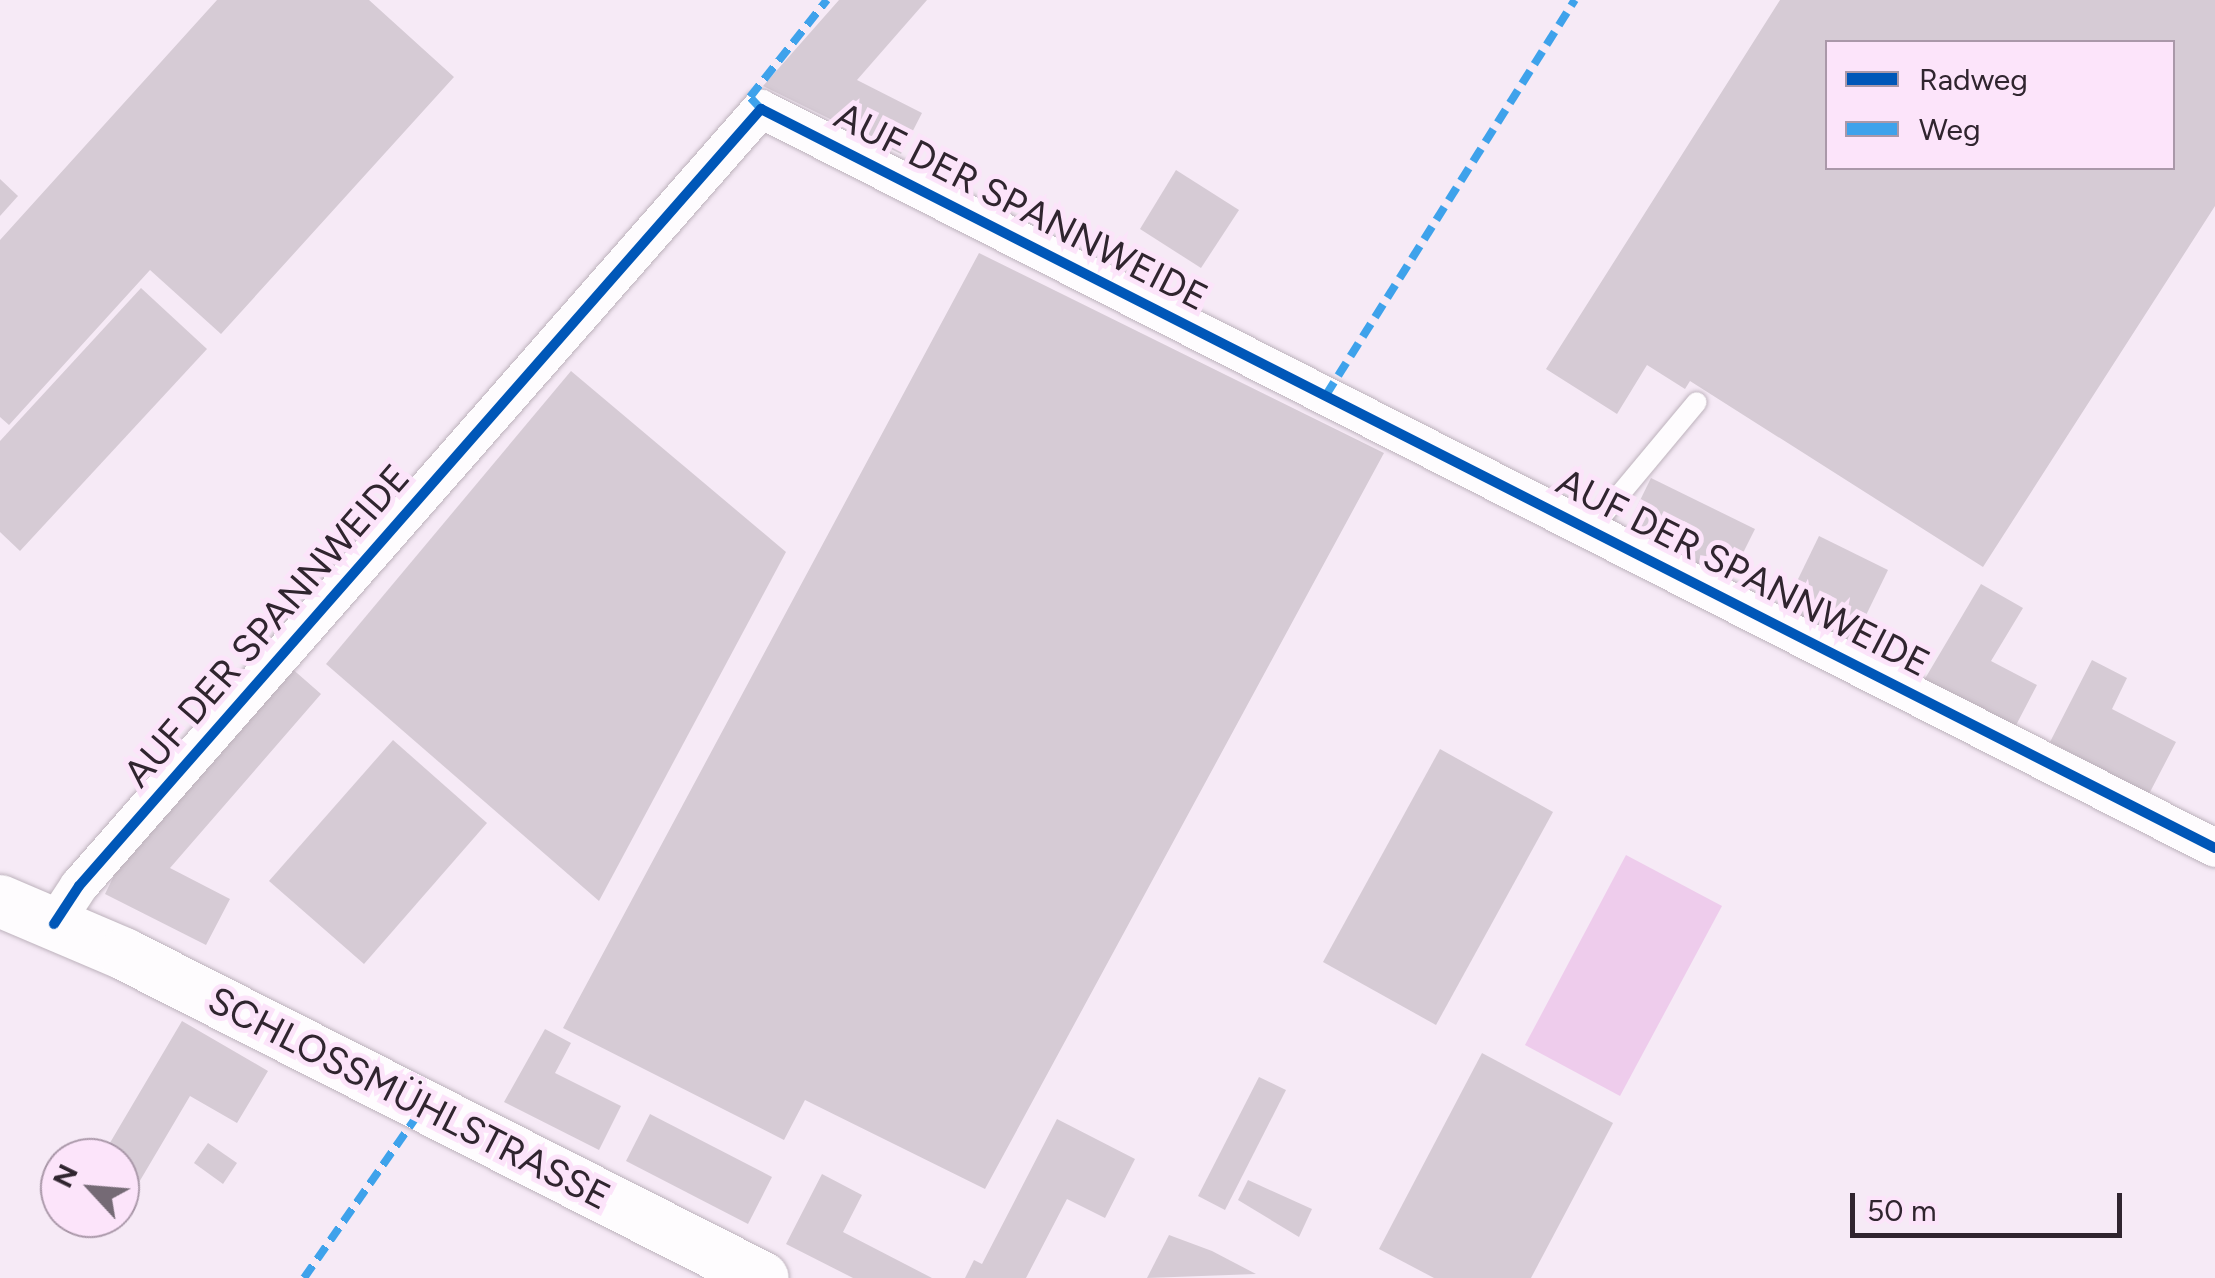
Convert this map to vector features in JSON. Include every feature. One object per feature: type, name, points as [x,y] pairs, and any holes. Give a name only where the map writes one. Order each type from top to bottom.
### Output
[{"type":"street","name":"AUF DER SPANNWEIDE","points":[[18,918],[79,886],[761,108],[2215,848]]},
{"type":"street","name":"SCHLOSSMÜHLSTRASSE","points":[[18,918],[763,1278]]},
{"type":"lane","points":[[1591,529],[1697,402]]},
{"type":"shaded area","points":[[1626,855],[1722,906],[1620,1096],[1525,1045]]},
{"type":"building","points":[[217,0],[369,0],[454,77],[221,334],[150,270],[9,425],[0,417],[0,240]]},
{"type":"building","points":[[839,0],[927,0],[857,80],[922,113],[901,154],[763,86]]},
{"type":"building","points":[[1780,0],[2215,0],[2215,206],[1983,567],[1690,381],[1685,389],[1647,365],[1617,414],[1546,369]]},
{"type":"building","points":[[1176,170],[1239,210],[1201,268],[1140,229]]},
{"type":"building","points":[[0,179],[18,196],[0,216]]},
{"type":"building","points":[[979,253],[1384,453],[985,1189],[805,1100],[784,1140],[563,1028]]},
{"type":"building","points":[[141,288],[207,349],[20,551],[0,532],[0,441]]},
{"type":"building","points":[[571,371],[786,552],[599,901],[326,664]]},
{"type":"building","points":[[1651,478],[1755,529],[1728,583],[1624,533]]},
{"type":"building","points":[[1819,536],[1888,570],[1852,644],[1783,610]]},
{"type":"building","points":[[1981,584],[2023,608],[1991,661],[2037,685],[2014,729],[1923,682]]},
{"type":"building","points":[[2092,660],[2127,678],[2112,709],[2176,742],[2149,794],[2050,742]]},
{"type":"building","points":[[289,666],[321,694],[170,868],[230,899],[206,945],[105,894],[128,847]]},
{"type":"building","points":[[393,740],[487,823],[364,964],[269,881]]},
{"type":"building","points":[[1440,749],[1553,812],[1436,1025],[1323,962]]},
{"type":"building","points":[[182,1021],[268,1071],[237,1123],[190,1096],[140,1181],[140,1138],[113,1138]]},
{"type":"building","points":[[545,1029],[571,1043],[555,1073],[621,1106],[599,1150],[504,1102]]},
{"type":"building","points":[[1482,1053],[1613,1123],[1531,1278],[1434,1278],[1379,1249]]},
{"type":"building","points":[[1259,1077],[1286,1090],[1225,1210],[1198,1196]]},
{"type":"building","points":[[650,1114],[772,1177],[748,1224],[626,1161]]},
{"type":"building","points":[[1057,1119],[1135,1159],[1105,1218],[1067,1199],[1026,1278],[965,1278],[974,1260],[982,1264]]},
{"type":"building","points":[[208,1143],[237,1163],[223,1184],[194,1163]]},
{"type":"building","points":[[822,1174],[862,1195],[843,1232],[932,1278],[853,1278],[786,1244]]},
{"type":"building","points":[[1248,1180],[1312,1209],[1299,1237],[1238,1200]]},
{"type":"building","points":[[1169,1235],[1212,1251],[1256,1274],[1147,1278]]},
{"type":"marked path","points":[[761,109],[750,97],[827,0]]},
{"type":"marked path","points":[[1326,395],[1575,0]]},
{"type":"marked path","points":[[304,1278],[424,1106]]},
{"type":"cycle path","points":[[54,924],[79,886],[761,109],[2215,848]]}]
